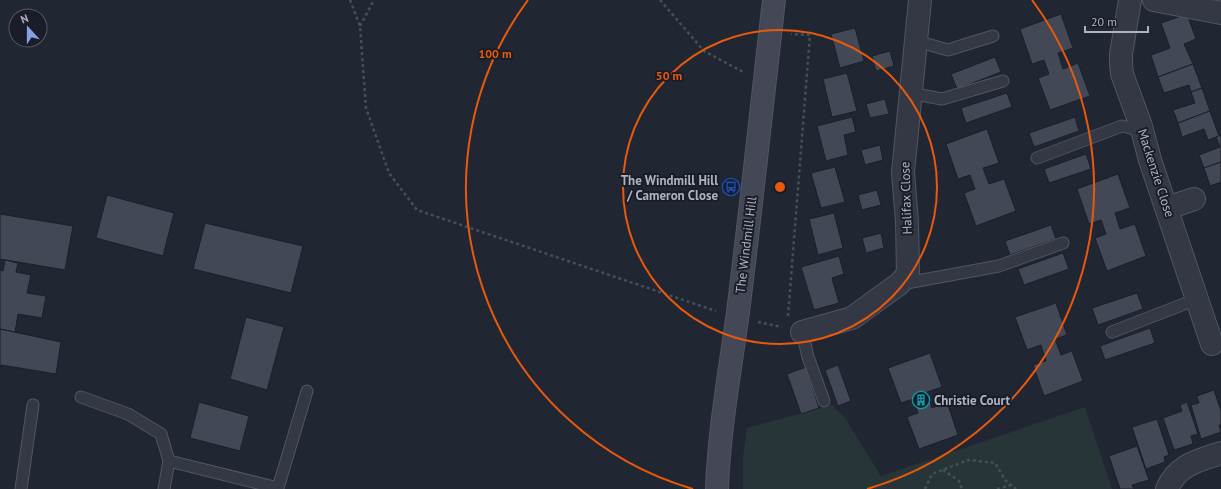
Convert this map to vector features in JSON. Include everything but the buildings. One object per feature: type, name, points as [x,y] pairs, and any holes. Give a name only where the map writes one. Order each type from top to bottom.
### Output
[{"type":"street","name":"The Windmill Hill","points":[[717,489],[726,390],[737,318],[774,0]]},
{"type":"street","name":"Halifax Close","points":[[794,330],[852,318],[899,284],[908,274],[907,222],[903,172],[920,0]]},
{"type":"street","name":"Mackenzie Close","points":[[1130,0],[1121,54],[1122,74],[1212,344]]},
{"type":"street","points":[[1154,0],[1221,13]]},
{"type":"street","points":[[1167,208],[1194,199]]},
{"type":"street","points":[[1167,489],[1179,471],[1192,463],[1221,453]]},
{"type":"lane","points":[[916,41],[948,50],[993,36]]},
{"type":"lane","points":[[910,93],[942,99],[1002,81]]},
{"type":"lane","points":[[1037,158],[1122,126],[1142,131]]},
{"type":"lane","points":[[899,284],[999,266],[1063,243]]},
{"type":"lane","points":[[1112,332],[1197,299]]},
{"type":"lane","points":[[794,330],[808,357],[824,401]]},
{"type":"lane","points":[[169,461],[278,488],[307,391]]},
{"type":"lane","points":[[81,397],[128,414],[161,434],[169,461],[164,489]]},
{"type":"lane","points":[[21,489],[33,405]]},
{"type":"path","points":[[350,0],[360,26],[366,108],[389,173],[416,210],[737,318],[794,330],[810,35],[770,32]]},
{"type":"path","points":[[360,26],[374,0]]},
{"type":"path","points":[[660,0],[704,51],[749,75]]},
{"type":"path","points":[[925,489],[932,474],[968,460],[996,463],[1005,480],[1016,489]]},
{"type":"path","points":[[943,470],[959,481],[962,489]]},
{"type":"path","points":[[997,489],[1011,485]]},
{"type":"shaded area","points":[[832,405],[845,418],[881,476],[1085,407],[1112,489],[743,489],[743,457],[747,428]]},
{"type":"place","name":"The Windmill Hill / Cameron Close","points":[[731,187]]},
{"type":"place","name":"Christie Court","points":[[921,400]]}]
